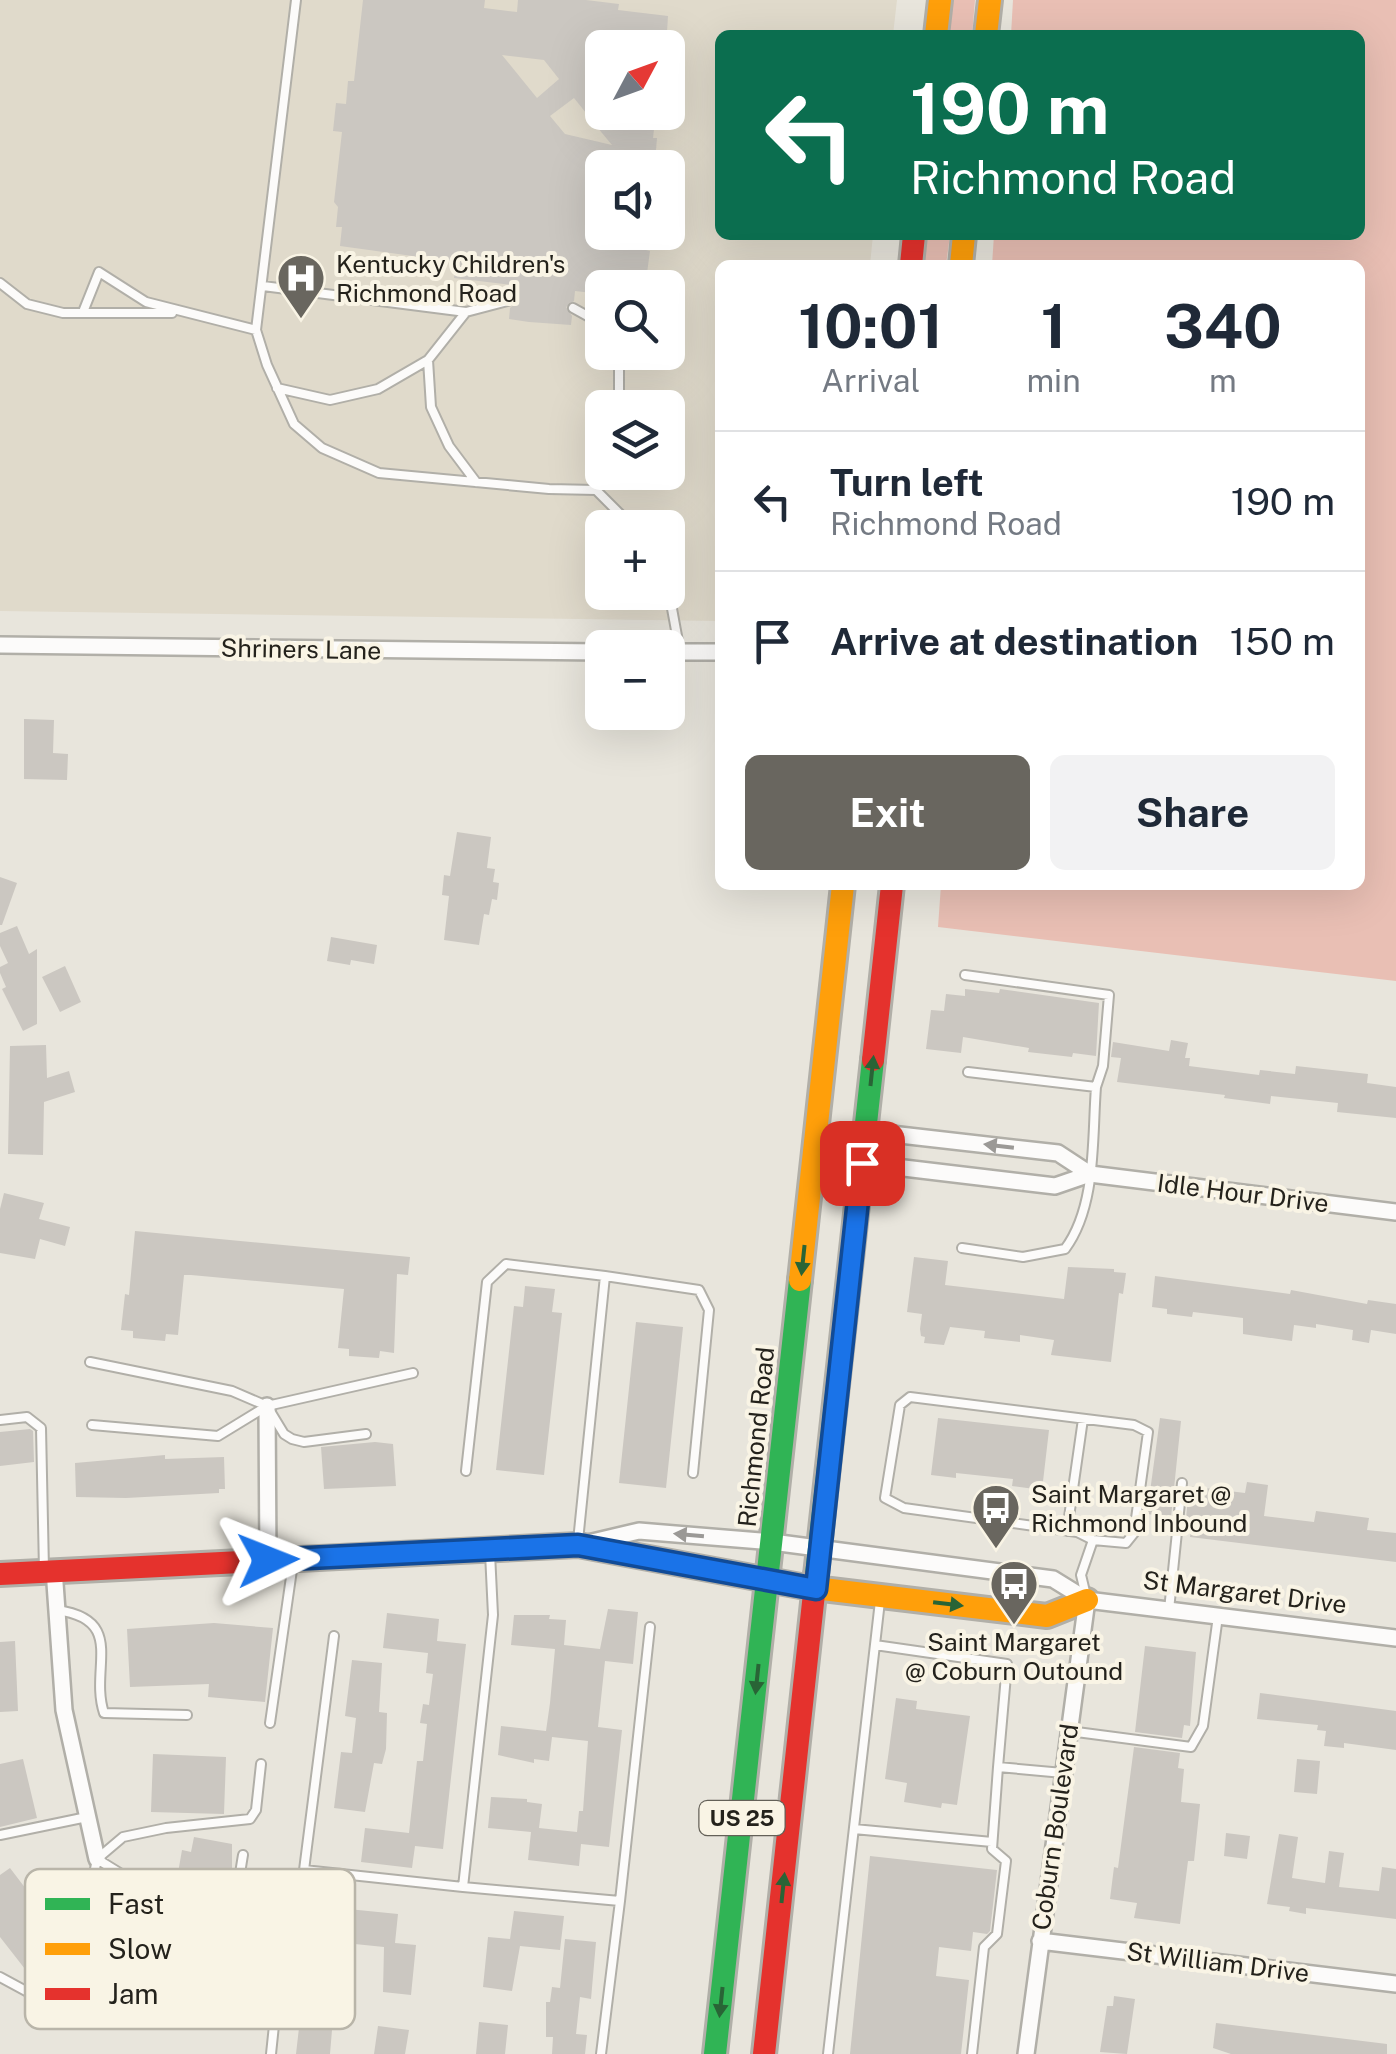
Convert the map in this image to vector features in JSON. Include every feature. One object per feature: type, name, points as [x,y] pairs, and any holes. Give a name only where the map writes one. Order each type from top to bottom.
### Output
[{"type":"main road","points":[[937,30],[940,0]]},
{"type":"main road","points":[[987,30],[990,0]]},
{"type":"main road","name":"Richmond Road","points":[[716,2054],[842,890]]},
{"type":"main road","name":"US 25","points":[[764,2054],[891,890]]},
{"type":"main road","name":"St Margaret Drive","points":[[0,1574],[578,1545],[768,1582],[1047,1616],[1087,1600]]},
{"type":"street","name":"Shriners Lane","points":[[0,645],[585,652]]},
{"type":"street","points":[[685,652],[715,652]]},
{"type":"street","name":"Idle Hour Drive","points":[[815,1142],[865,1131],[1058,1153],[1090,1174]]},
{"type":"street","name":"Idle Hour Drive","points":[[815,1142],[862,1163],[1055,1186],[1090,1174],[1396,1212]]},
{"type":"street","points":[[267,1406],[268,1560]]},
{"type":"street","name":"St Margaret Drive","points":[[578,1545],[639,1531],[772,1542],[1053,1579],[1087,1600],[1396,1638]]},
{"type":"street","points":[[49,1570],[57,1610],[64,1710],[97,1858]]},
{"type":"street","name":"Coburn Boulevard","points":[[1026,2054],[1087,1600]]},
{"type":"street","name":"St William Drive","points":[[1040,1941],[1396,1984]]},
{"type":"lane","points":[[296,0],[256,330],[294,424],[322,448],[380,474],[585,489]]},
{"type":"lane","points":[[84,312],[99,272],[146,302],[256,330]]},
{"type":"lane","points":[[0,283],[27,304],[63,313],[182,312]]},
{"type":"lane","points":[[264,286],[466,312],[511,300]]},
{"type":"lane","points":[[573,308],[585,315]]},
{"type":"lane","points":[[277,388],[330,400],[378,389],[428,360],[466,312]]},
{"type":"lane","points":[[428,360],[431,407],[448,446],[476,482]]},
{"type":"lane","points":[[596,490],[616,510]]},
{"type":"lane","points":[[962,1248],[1023,1257],[1065,1249],[1078,1232],[1090,1174],[1096,1087],[1103,1066],[1110,995],[964,974]]},
{"type":"lane","points":[[968,1072],[1096,1087]]},
{"type":"lane","points":[[466,1471],[488,1282],[506,1264],[699,1290],[709,1310],[692,1473]]},
{"type":"lane","points":[[578,1545],[605,1276]]},
{"type":"lane","points":[[90,1362],[232,1391],[267,1406],[284,1434],[292,1439],[304,1442],[366,1434]]},
{"type":"lane","points":[[92,1425],[218,1436],[267,1406],[412,1373]]},
{"type":"lane","points":[[910,1397],[1083,1418],[1134,1424],[1148,1432],[1134,1533],[1126,1543],[904,1508],[885,1498],[900,1405],[910,1397]]},
{"type":"lane","points":[[0,1420],[27,1417],[41,1428],[49,1570]]},
{"type":"lane","points":[[1067,1531],[1083,1418]]},
{"type":"lane","points":[[1169,1610],[1182,1484]]},
{"type":"lane","points":[[1087,1600],[1081,1575],[1093,1540]]},
{"type":"lane","points":[[463,1886],[493,1615],[490,1548]]},
{"type":"lane","points":[[270,1723],[293,1558]]},
{"type":"lane","points":[[828,2054],[880,1596]]},
{"type":"lane","points":[[57,1610],[88,1619],[101,1636],[100,1702],[104,1713],[187,1715]]},
{"type":"lane","points":[[1069,1731],[1191,1747],[1203,1726],[1218,1616]]},
{"type":"lane","points":[[601,2054],[650,1628]]},
{"type":"lane","points":[[304,1869],[334,1636]]},
{"type":"lane","points":[[875,1645],[1007,1664],[992,1842],[992,1849],[1006,1861],[997,1934],[984,1947],[972,2054]]},
{"type":"lane","points":[[95,1869],[97,1858],[122,1837],[250,1819],[256,1810],[261,1764]]},
{"type":"lane","points":[[998,1767],[1063,1773]]},
{"type":"lane","points":[[0,1835],[87,1817]]},
{"type":"lane","points":[[854,1829],[992,1842]]},
{"type":"lane","points":[[241,1869],[243,1855]]},
{"type":"lane","points":[[97,1858],[115,1869]]},
{"type":"lane","points":[[355,1875],[620,1901]]},
{"type":"lane","points":[[0,1977],[25,1991]]},
{"type":"lane","points":[[270,2054],[273,2029]]},
{"type":"shaded area","name":"Kentucky Children's Richmond Road","points":[[0,0],[897,0],[894,30],[715,30],[715,240],[872,240],[870,260],[715,260],[715,621],[0,611]]},
{"type":"shaded area","points":[[951,0],[975,0],[972,30],[948,30]]},
{"type":"shaded area","points":[[1013,0],[1396,0],[1396,981],[938,927],[941,890],[1365,890],[1365,260],[992,260],[994,240],[1365,240],[1365,30],[1011,30]]},
{"type":"shaded area","points":[[926,240],[949,240],[947,260],[924,260]]},
{"type":"building","points":[[363,0],[485,0],[484,8],[517,12],[518,0],[586,0],[619,4],[618,10],[668,16],[667,30],[585,30],[585,112],[574,98],[550,116],[565,134],[612,145],[600,130],[654,130],[656,150],[585,150],[585,250],[650,251],[647,270],[585,270],[585,292],[575,291],[574,301],[566,307],[572,316],[571,325],[529,322],[509,319],[510,308],[518,301],[512,293],[513,285],[454,278],[456,262],[340,246],[342,227],[336,227],[338,207],[334,202],[342,132],[333,131],[336,103],[346,104],[348,81],[354,81]],"holes":[[[502,55],[544,60],[559,79],[537,98]]]},
{"type":"building","points":[[24,719],[54,720],[53,753],[68,754],[67,780],[24,779]]},
{"type":"building","points":[[457,832],[491,837],[487,868],[495,869],[493,882],[499,883],[497,900],[492,899],[489,915],[484,914],[479,945],[444,940],[449,896],[442,895],[444,875],[450,876]]},
{"type":"building","points":[[0,877],[17,883],[2,925],[0,925]]},
{"type":"building","points":[[17,926],[29,954],[37,949],[37,1024],[23,1031],[2,989],[6,987],[0,973],[0,967],[8,963],[0,946],[0,933]]},
{"type":"building","points":[[331,937],[377,945],[374,964],[327,961]]},
{"type":"building","points":[[65,966],[81,1002],[60,1012],[42,977]]},
{"type":"building","points":[[965,989],[999,993],[1000,989],[1099,1003],[1096,1056],[1028,1052],[1029,1048],[963,1037],[961,1053],[926,1049],[931,1010],[944,1011],[946,994],[965,996]]},
{"type":"building","points":[[1171,1040],[1188,1043],[1185,1058],[1190,1058],[1189,1066],[1259,1075],[1260,1070],[1295,1074],[1296,1066],[1368,1074],[1367,1083],[1396,1087],[1396,1118],[1337,1112],[1338,1103],[1271,1096],[1270,1104],[1117,1082],[1121,1058],[1111,1057],[1113,1042],[1169,1051]]},
{"type":"building","points":[[46,1045],[47,1078],[69,1071],[75,1092],[44,1102],[43,1155],[8,1154],[10,1046]]},
{"type":"building","points":[[4,1193],[44,1203],[39,1219],[70,1227],[65,1246],[40,1239],[35,1259],[0,1253]]},
{"type":"building","points":[[135,1231],[410,1257],[408,1275],[397,1274],[394,1353],[380,1351],[379,1358],[349,1356],[349,1349],[338,1348],[344,1289],[191,1275],[184,1275],[178,1335],[166,1334],[165,1341],[133,1338],[133,1331],[121,1330],[125,1294],[129,1295]]},
{"type":"building","points":[[914,1257],[948,1261],[945,1285],[1064,1299],[1068,1267],[1126,1273],[1123,1294],[1119,1293],[1111,1362],[1051,1355],[1054,1340],[1020,1335],[1020,1342],[984,1338],[985,1331],[950,1327],[944,1345],[924,1343],[920,1329],[922,1314],[907,1312]]},
{"type":"building","points":[[1155,1276],[1290,1294],[1291,1290],[1367,1304],[1368,1300],[1396,1304],[1396,1334],[1371,1330],[1369,1343],[1352,1340],[1353,1330],[1316,1324],[1316,1328],[1294,1325],[1292,1341],[1243,1334],[1243,1318],[1193,1312],[1192,1317],[1167,1314],[1167,1309],[1152,1307]]},
{"type":"building","points":[[525,1286],[555,1289],[552,1312],[562,1313],[544,1475],[496,1470],[514,1306],[523,1307]]},
{"type":"building","points":[[636,1322],[683,1327],[666,1488],[619,1483]]},
{"type":"building","points":[[938,1418],[1049,1430],[1042,1490],[1012,1486],[1013,1479],[956,1473],[956,1478],[931,1475]]},
{"type":"building","points":[[1160,1418],[1181,1421],[1171,1517],[1147,1514]]},
{"type":"building","points":[[30,1429],[34,1462],[0,1466],[0,1432]]},
{"type":"building","points":[[393,1444],[396,1486],[324,1489],[321,1447]]},
{"type":"building","points":[[165,1455],[165,1459],[224,1457],[225,1489],[219,1489],[219,1493],[126,1498],[76,1497],[75,1463]]},
{"type":"building","points":[[1247,1482],[1268,1485],[1264,1516],[1314,1522],[1316,1511],[1369,1518],[1367,1530],[1396,1533],[1396,1562],[1190,1537],[1192,1520],[1186,1519],[1189,1486],[1245,1493]]},
{"type":"building","points":[[608,1609],[638,1612],[633,1664],[605,1661],[598,1727],[622,1730],[609,1847],[581,1844],[579,1866],[528,1860],[531,1832],[488,1828],[491,1797],[542,1804],[539,1828],[577,1832],[579,1811],[583,1811],[588,1741],[552,1737],[549,1761],[534,1759],[534,1763],[498,1755],[501,1726],[546,1731],[550,1703],[555,1649],[511,1645],[514,1615],[550,1615],[549,1619],[566,1620],[564,1645],[600,1649]]},
{"type":"building","points":[[387,1613],[439,1619],[437,1641],[466,1644],[443,1849],[415,1846],[412,1868],[361,1862],[365,1828],[409,1833],[417,1761],[423,1761],[427,1724],[420,1723],[423,1704],[429,1705],[433,1674],[426,1673],[428,1653],[383,1648]]},
{"type":"building","points":[[214,1623],[273,1628],[265,1702],[208,1697],[209,1684],[130,1687],[127,1629]]},
{"type":"building","points":[[15,1641],[18,1711],[0,1712],[0,1642]]},
{"type":"building","points":[[1145,1646],[1196,1652],[1190,1726],[1184,1725],[1182,1738],[1135,1732]]},
{"type":"building","points":[[352,1660],[382,1663],[379,1712],[387,1713],[386,1749],[382,1764],[374,1763],[365,1812],[334,1808],[341,1752],[352,1753],[356,1718],[345,1716]]},
{"type":"building","points":[[1260,1693],[1396,1711],[1396,1750],[1344,1743],[1344,1748],[1324,1746],[1326,1731],[1317,1730],[1318,1725],[1257,1719]]},
{"type":"building","points":[[896,1698],[917,1701],[916,1709],[970,1716],[957,1805],[942,1803],[941,1808],[904,1802],[907,1783],[885,1779]]},
{"type":"building","points":[[1134,1747],[1180,1753],[1178,1768],[1184,1769],[1181,1802],[1200,1804],[1194,1861],[1188,1861],[1180,1924],[1134,1918],[1137,1903],[1110,1899],[1114,1867],[1118,1868]]},
{"type":"building","points":[[153,1754],[226,1757],[224,1814],[151,1812]]},
{"type":"building","points":[[23,1759],[37,1818],[0,1827],[0,1764]]},
{"type":"building","points":[[1297,1759],[1320,1761],[1317,1794],[1294,1792]]},
{"type":"building","points":[[1226,1833],[1250,1836],[1247,1859],[1224,1856]]},
{"type":"building","points":[[1279,1834],[1298,1837],[1292,1878],[1325,1883],[1329,1851],[1344,1853],[1339,1887],[1379,1891],[1382,1867],[1396,1869],[1396,1919],[1306,1908],[1306,1914],[1267,1904]]},
{"type":"building","points":[[194,1837],[232,1844],[232,1869],[179,1869],[182,1850],[191,1852]]},
{"type":"building","points":[[870,1856],[997,1870],[990,1931],[973,1932],[971,1951],[939,1947],[936,1976],[969,1980],[961,2054],[850,2054]]},
{"type":"building","points":[[10,1868],[25,1888],[25,1969],[0,1937],[0,1875]]},
{"type":"building","points":[[355,1910],[398,1914],[395,1943],[416,1945],[411,1995],[383,1992],[384,1947],[355,1944]]},
{"type":"building","points":[[514,1911],[564,1916],[560,1950],[520,1946],[512,1991],[483,1987],[488,1937],[510,1939]]},
{"type":"building","points":[[565,1939],[596,1942],[591,1999],[580,1997],[576,2034],[587,2035],[585,2054],[552,2054],[553,2037],[546,2037],[546,2002],[550,2002],[552,1987],[560,1988]]},
{"type":"building","points":[[1114,1996],[1135,1999],[1127,2054],[1100,2052],[1107,2006],[1113,2006]]},
{"type":"building","points":[[479,2022],[508,2025],[505,2054],[476,2054]]},
{"type":"building","points":[[1216,2023],[1387,2044],[1387,2054],[1231,2054],[1213,2048]]},
{"type":"building","points":[[378,2026],[409,2030],[405,2054],[374,2054]]},
{"type":"building","points":[[299,2029],[339,2029],[332,2030],[330,2054],[296,2054]]},
{"type":"traffic: fast","points":[[816,1575],[873,1060]]},
{"type":"traffic: fast","points":[[715,2054],[800,1280]]},
{"type":"traffic: slow","points":[[937,30],[940,0]]},
{"type":"traffic: slow","points":[[987,30],[990,0]]},
{"type":"traffic: slow","points":[[962,260],[964,240]]},
{"type":"traffic: slow","points":[[800,1280],[842,890]]},
{"type":"traffic: slow","points":[[806,1587],[1047,1616],[1087,1600]]},
{"type":"traffic: jam","points":[[912,260],[914,240]]},
{"type":"traffic: jam","points":[[873,1060],[891,890]]},
{"type":"traffic: jam","points":[[0,1574],[578,1545],[806,1587]]},
{"type":"traffic: jam","points":[[764,2054],[816,1575]]},
{"type":"place","name":"Kentucky Children's Richmond Road","points":[[301,320]]},
{"type":"place","name":"Saint Margaret @ Richmond Inbound","points":[[996,1550]]},
{"type":"place","name":"Saint Margaret @ Coburn Outound","points":[[1014,1626]]},
{"type":"route","points":[[268,1560],[578,1545],[816,1589],[862,1163]]}]
